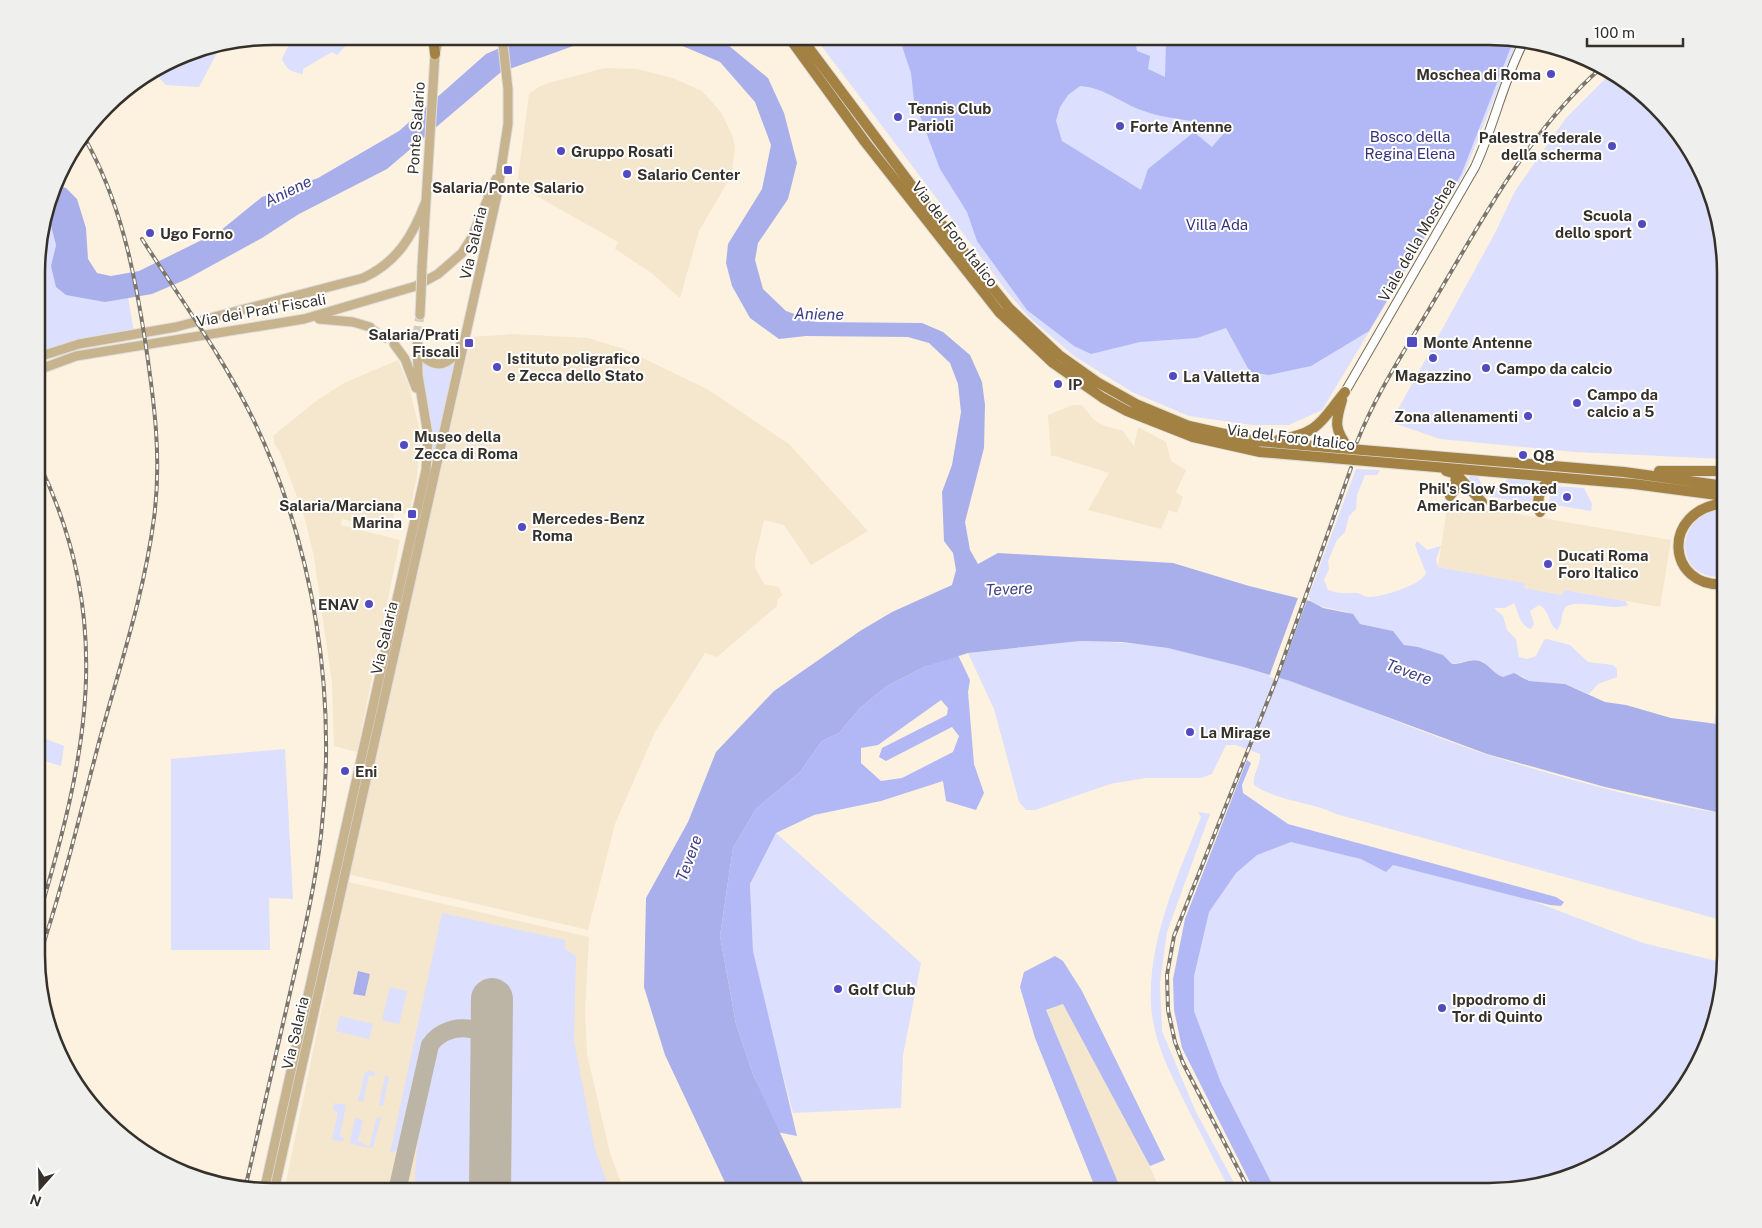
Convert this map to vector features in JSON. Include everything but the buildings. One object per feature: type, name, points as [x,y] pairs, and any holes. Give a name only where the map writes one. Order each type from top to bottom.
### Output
[{"type":"highway","points":[[434,45],[434,54]]},
{"type":"highway","name":"Via del Foro Italico","points":[[801,45],[982,276],[1020,320],[1047,345],[1097,382],[1136,404],[1197,428],[1265,442],[1624,472],[1717,485]]},
{"type":"highway","name":"Via del Foro Italico","points":[[801,45],[901,189],[999,312],[1040,352],[1086,387],[1142,418],[1179,433],[1227,446],[1274,453],[1668,487],[1717,495]]},
{"type":"highway","points":[[1265,442],[1293,437],[1312,430],[1325,419],[1345,392]]},
{"type":"highway","points":[[1345,392],[1337,415],[1337,427],[1340,436],[1349,449]]},
{"type":"highway","points":[[1423,465],[1456,474],[1482,502]]},
{"type":"highway","points":[[1624,472],[1717,471]]},
{"type":"highway","points":[[1450,496],[1455,489],[1456,474]]},
{"type":"highway","points":[[1540,512],[1538,496],[1547,482],[1553,477]]},
{"type":"highway","points":[[1717,505],[1704,508],[1692,516],[1683,526],[1678,543],[1681,561],[1693,575],[1710,583],[1717,583]]},
{"type":"main road","points":[[434,54],[436,45]]},
{"type":"main road","name":"Via Salaria","points":[[276,1183],[497,196],[507,132],[508,89],[503,45]]},
{"type":"main road","name":"Ponte Salario","points":[[426,201],[434,54]]},
{"type":"main road","name":"Via dei Prati Fiscali","points":[[45,367],[76,356],[304,319],[416,286],[451,264],[471,239],[502,162]]},
{"type":"main road","points":[[420,315],[426,201]]},
{"type":"main road","name":"Via dei Prati Fiscali","points":[[45,355],[79,344],[154,332],[346,284],[378,270],[397,255],[407,242],[426,201]]},
{"type":"main road","points":[[304,319],[337,319],[370,327]]},
{"type":"main road","name":"Via Salaria","points":[[266,1183],[426,470],[428,435],[420,397],[417,339],[426,359],[435,364],[444,364],[454,356],[466,334]]},
{"type":"main road","points":[[394,344],[405,360],[420,397]]},
{"type":"street","name":"Viale della Moschea","points":[[1345,392],[1475,167],[1487,139],[1514,61],[1521,47]]},
{"type":"shaded area","points":[[605,68],[637,69],[673,78],[702,91],[721,112],[733,137],[735,149],[731,176],[699,231],[680,298],[650,272],[615,249],[618,242],[517,185],[529,94],[540,86]]},
{"type":"shaded area","points":[[512,334],[588,338],[624,349],[707,389],[789,444],[868,531],[811,565],[784,525],[764,520],[755,558],[755,567],[764,584],[779,587],[782,595],[777,600],[777,606],[717,657],[705,653],[655,732],[615,824],[588,930],[348,874],[471,337]]},
{"type":"shaded area","points":[[398,360],[408,383],[421,436],[417,477],[409,515],[395,510],[389,531],[342,519],[341,525],[400,540],[357,752],[334,746],[332,683],[314,557],[303,512],[273,436],[316,401],[344,383]]},
{"type":"shaded area","points":[[1073,405],[1082,405],[1093,419],[1102,425],[1123,431],[1134,446],[1138,427],[1166,442],[1171,461],[1186,470],[1176,492],[1183,497],[1177,513],[1169,510],[1161,529],[1088,510],[1109,473],[1051,456],[1048,415]]},
{"type":"shaded area","points":[[1448,502],[1671,540],[1660,607],[1564,590],[1563,595],[1523,588],[1525,583],[1438,567]]},
{"type":"shaded area","points":[[348,882],[589,937],[585,1013],[587,1054],[610,1153],[621,1183],[286,1183]]},
{"type":"shaded area","points":[[1063,1004],[1130,1122],[1157,1183],[1118,1183],[1046,1010]]},
{"type":"green space","points":[[289,45],[346,45],[337,55],[332,52],[303,69],[303,74],[290,70],[282,59]]},
{"type":"green space","name":"Villa Ada","points":[[821,45],[1515,46],[1464,174],[1322,410],[1289,425],[1252,425],[1189,416],[1132,392],[1074,356],[1030,318],[1008,293]]},
{"type":"green space","name":"Villa Ada","points":[[902,45],[1136,45],[1137,51],[1150,56],[1148,69],[1165,77],[1166,45],[1511,46],[1461,175],[1369,331],[1311,366],[1269,375],[1250,372],[1226,328],[1197,338],[1140,342],[1091,354],[1074,346],[1027,310],[977,241],[967,212],[940,169],[914,100],[911,73]],"holes":[[[1080,86],[1098,90],[1144,111],[1164,117],[1205,124],[1225,132],[1212,147],[1194,132],[1148,169],[1141,190],[1062,141],[1056,121],[1060,107],[1068,95]]]},
{"type":"green space","points":[[217,52],[199,87],[166,85],[157,76],[186,62]]},
{"type":"green space","points":[[1607,77],[1639,101],[1661,123],[1679,146],[1694,172],[1705,199],[1713,228],[1717,258],[1717,459],[1575,452],[1440,439],[1391,422],[1494,235],[1515,191],[1566,118]]},
{"type":"green space","points":[[50,223],[56,245],[51,266],[105,302],[128,297],[134,332],[66,344],[45,350],[45,258]]},
{"type":"green space","points":[[423,361],[439,368],[451,366],[455,363],[272,1183],[269,1183],[433,456]]},
{"type":"green space","points":[[1356,469],[1380,470],[1377,475],[1365,475],[1357,495],[1356,509],[1349,516],[1345,532],[1337,540],[1328,561],[1329,569],[1324,580],[1328,590],[1374,597],[1400,590],[1417,582],[1426,573],[1415,545],[1417,541],[1427,550],[1441,546],[1436,559],[1438,567],[1525,583],[1524,588],[1562,595],[1564,590],[1625,601],[1628,605],[1621,607],[1585,604],[1570,605],[1563,611],[1557,630],[1543,607],[1539,605],[1530,611],[1534,624],[1531,629],[1522,622],[1514,603],[1505,608],[1494,608],[1503,616],[1507,630],[1516,639],[1519,657],[1527,659],[1536,656],[1544,640],[1547,639],[1570,645],[1588,662],[1613,665],[1617,669],[1617,677],[1598,684],[1589,694],[1565,684],[1529,681],[1522,676],[1503,677],[1493,672],[1482,661],[1472,660],[1452,664],[1440,655],[1404,645],[1393,631],[1360,624],[1347,612],[1315,605],[1310,601],[1309,595]]},
{"type":"green space","points":[[1469,475],[1478,477],[1483,486],[1502,489],[1507,479],[1539,482],[1530,503],[1480,495],[1470,483]]},
{"type":"green space","points":[[1553,486],[1584,488],[1592,504],[1591,511],[1549,504],[1550,491]]},
{"type":"green space","points":[[1717,510],[1717,576],[1708,575],[1696,569],[1688,559],[1685,547],[1687,534],[1695,522],[1707,513]]},
{"type":"green space","points":[[1080,641],[1156,646],[1207,656],[1247,666],[1286,679],[1479,752],[1632,795],[1717,813],[1717,919],[1336,814],[1316,806],[1274,795],[1254,785],[1254,777],[1260,754],[1236,745],[1226,745],[1212,774],[1201,778],[1145,778],[1110,784],[1035,810],[1026,810],[1019,802],[994,709],[968,653]]},
{"type":"green space","points":[[958,655],[970,680],[968,692],[974,764],[984,793],[976,810],[946,801],[943,781],[881,801],[814,815],[776,833],[750,884],[753,951],[797,1136],[777,1132],[754,1077],[736,1024],[720,936],[733,848],[756,809],[800,772],[822,741],[839,733],[860,708],[887,686],[924,667]],"holes":[[[941,700],[948,708],[947,715],[882,748],[879,757],[886,761],[952,727],[959,736],[953,752],[902,778],[881,781],[861,763],[861,748],[878,745]]]},
{"type":"green space","points":[[1717,709],[1717,724],[1714,723]]},
{"type":"green space","points":[[45,739],[64,746],[61,766],[45,761]]},
{"type":"green space","points":[[285,749],[293,899],[269,898],[270,950],[171,950],[171,759]]},
{"type":"green space","points":[[1247,760],[1251,763],[1242,785],[1243,793],[1288,824],[1556,897],[1564,902],[1561,906],[1550,905],[1393,865],[1386,872],[1361,859],[1291,842],[1257,855],[1236,873],[1209,912],[1194,976],[1194,1011],[1221,1083],[1271,1183],[1250,1183],[1182,1048],[1174,1010],[1173,979],[1185,919]]},
{"type":"green space","points":[[1198,812],[1210,814],[1167,932],[1160,983],[1162,1031],[1195,1110],[1234,1183],[1226,1183],[1187,1107],[1159,1045],[1152,1018],[1151,980],[1159,932],[1174,885],[1201,817]]},
{"type":"green space","name":"Ippodromo di Tor di Quinto","points":[[1237,815],[1525,898],[1643,943],[1717,961],[1717,970],[1713,1000],[1705,1029],[1694,1056],[1679,1082],[1661,1105],[1639,1127],[1616,1145],[1590,1160],[1563,1171],[1534,1179],[1504,1183],[1255,1183],[1189,1057],[1184,929]]},
{"type":"green space","name":"Golf Club","points":[[776,833],[921,963],[903,1055],[901,1108],[793,1113],[767,1014],[753,951],[750,884]]},
{"type":"green space","points":[[442,913],[565,940],[565,949],[576,956],[574,1041],[595,1149],[607,1183],[507,1183],[507,993],[476,992],[476,1018],[473,1022],[444,1027],[428,1039],[423,1046],[402,1146],[390,1153]]},
{"type":"green space","points":[[1055,956],[1063,961],[1082,991],[1165,1160],[1150,1166],[1063,1004],[1046,1010],[1118,1183],[1093,1183],[1035,1038],[1020,987],[1024,972]]},
{"type":"green space","points":[[390,987],[407,991],[399,1024],[382,1020]]},
{"type":"green space","points":[[340,1016],[373,1024],[369,1039],[336,1031]]},
{"type":"green space","points":[[462,1036],[470,1038],[477,1044],[476,1183],[415,1183],[421,1114],[428,1070],[440,1043],[447,1038]]},
{"type":"green space","points":[[370,1071],[389,1077],[383,1106],[379,1105],[385,1076],[375,1073],[374,1076],[369,1075],[363,1102],[358,1101],[365,1073]]},
{"type":"green space","points":[[334,1103],[346,1105],[340,1135],[344,1139],[342,1142],[332,1139],[338,1112],[333,1110]]},
{"type":"green space","points":[[377,1117],[381,1118],[373,1147],[370,1148],[351,1144],[355,1118],[363,1120],[358,1141],[369,1147]]},
{"type":"water","name":"Aniene","points":[[506,45],[576,45],[501,72],[387,169],[299,214],[262,238],[187,279],[152,294],[105,302],[66,295],[56,287],[51,266],[56,245],[50,223],[62,187],[66,188],[77,199],[86,228],[88,259],[97,273],[111,276],[139,271],[220,231],[262,197],[318,178],[399,131],[486,54]]},
{"type":"water","name":"Tevere","points":[[680,45],[728,45],[768,78],[784,113],[797,163],[788,199],[758,243],[755,260],[763,289],[786,311],[817,322],[922,323],[943,332],[970,355],[982,382],[985,405],[984,448],[965,522],[970,550],[978,564],[998,553],[1173,563],[1249,586],[1310,601],[1323,608],[1353,614],[1360,624],[1393,631],[1404,645],[1418,647],[1443,655],[1452,664],[1473,660],[1480,661],[1503,677],[1514,673],[1529,681],[1565,684],[1605,702],[1626,705],[1671,718],[1717,724],[1717,812],[1605,787],[1487,754],[1290,681],[1168,648],[1122,642],[1080,641],[968,653],[924,667],[887,686],[860,708],[839,733],[822,741],[800,772],[756,809],[733,848],[720,936],[736,1024],[754,1077],[803,1183],[725,1183],[665,1055],[644,987],[646,898],[688,822],[716,752],[774,691],[860,631],[892,612],[952,585],[956,570],[953,553],[944,541],[942,492],[952,465],[961,412],[958,384],[950,363],[929,343],[908,337],[806,336],[779,339],[750,318],[732,286],[726,263],[728,244],[762,189],[771,145],[755,102],[720,62]]},
{"type":"water","points":[[358,971],[370,974],[365,996],[353,994]]},
{"type":"pier","points":[[1299,595],[1308,597],[1278,680],[1269,677]]},
{"type":"taxiway","points":[[399,1183],[430,1045],[444,1033],[462,1028],[471,1029],[479,1033],[486,1038],[491,1046]]},
{"type":"runway","points":[[490,1183],[492,999]]},
{"type":"tunnel","points":[[417,335],[420,315]]},
{"type":"tunnel","points":[[370,327],[394,344]]},
{"type":"railway","points":[[1357,442],[1393,369],[1509,176],[1552,119],[1597,72]]},
{"type":"railway","points":[[45,940],[63,881],[130,633],[150,547],[156,496],[157,451],[154,407],[136,287],[116,210],[97,161],[86,141]]},
{"type":"railway","points":[[142,239],[230,375],[255,423],[276,471],[293,521],[306,573],[316,624],[323,677],[326,730],[325,783],[321,835],[312,895],[247,1181]]},
{"type":"railway","points":[[1245,1183],[1183,1063],[1175,1042],[1168,1010],[1167,975],[1174,936],[1276,680],[1351,468]]},
{"type":"railway","points":[[45,478],[62,520],[78,578],[85,634],[86,689],[80,745],[70,801],[45,894]]},
{"type":"place","name":"Moschea di Roma","points":[[1551,74]]},
{"type":"place","name":"Tennis Club Parioli","points":[[898,117]]},
{"type":"place","name":"Forte Antenne","points":[[1120,126]]},
{"type":"place","name":"Palestra federale della scherma","points":[[1612,146]]},
{"type":"place","name":"Gruppo Rosati","points":[[561,151]]},
{"type":"place","name":"Salaria/Ponte Salario","points":[[508,170]]},
{"type":"place","name":"Salario Center","points":[[627,174]]},
{"type":"place","name":"Scuola dello sport","points":[[1642,224]]},
{"type":"place","name":"Ugo Forno","points":[[150,233]]},
{"type":"place","name":"Monte Antenne","points":[[1412,342]]},
{"type":"place","name":"Salaria/Prati Fiscali","points":[[469,343]]},
{"type":"place","name":"Magazzino","points":[[1433,358]]},
{"type":"place","name":"Istituto poligrafico e Zecca dello Stato","points":[[497,367]]},
{"type":"place","name":"Campo da calcio","points":[[1486,368]]},
{"type":"place","name":"La Valletta","points":[[1173,376]]},
{"type":"place","name":"IP","points":[[1058,384]]},
{"type":"place","name":"Campo da calcio a 5","points":[[1577,403]]},
{"type":"place","name":"Zona allenamenti","points":[[1528,416]]},
{"type":"place","name":"Museo della Zecca di Roma","points":[[404,445]]},
{"type":"place","name":"Q8","points":[[1523,455]]},
{"type":"place","name":"Phil's Slow Smoked American Barbecue","points":[[1567,497]]},
{"type":"place","name":"Salaria/Marciana Marina","points":[[412,514]]},
{"type":"place","name":"Mercedes-Benz Roma","points":[[522,527]]},
{"type":"place","name":"Ducati Roma Foro Italico","points":[[1548,564]]},
{"type":"place","name":"ENAV","points":[[369,604]]},
{"type":"place","name":"La Mirage","points":[[1190,732]]},
{"type":"place","name":"Eni","points":[[345,771]]},
{"type":"place","name":"Golf Club","points":[[838,989]]},
{"type":"place","name":"Ippodromo di Tor di Quinto","points":[[1442,1008]]},
{"type":"park label","name":"Bosco della Regina Elena","points":[[1410,144]]}]
